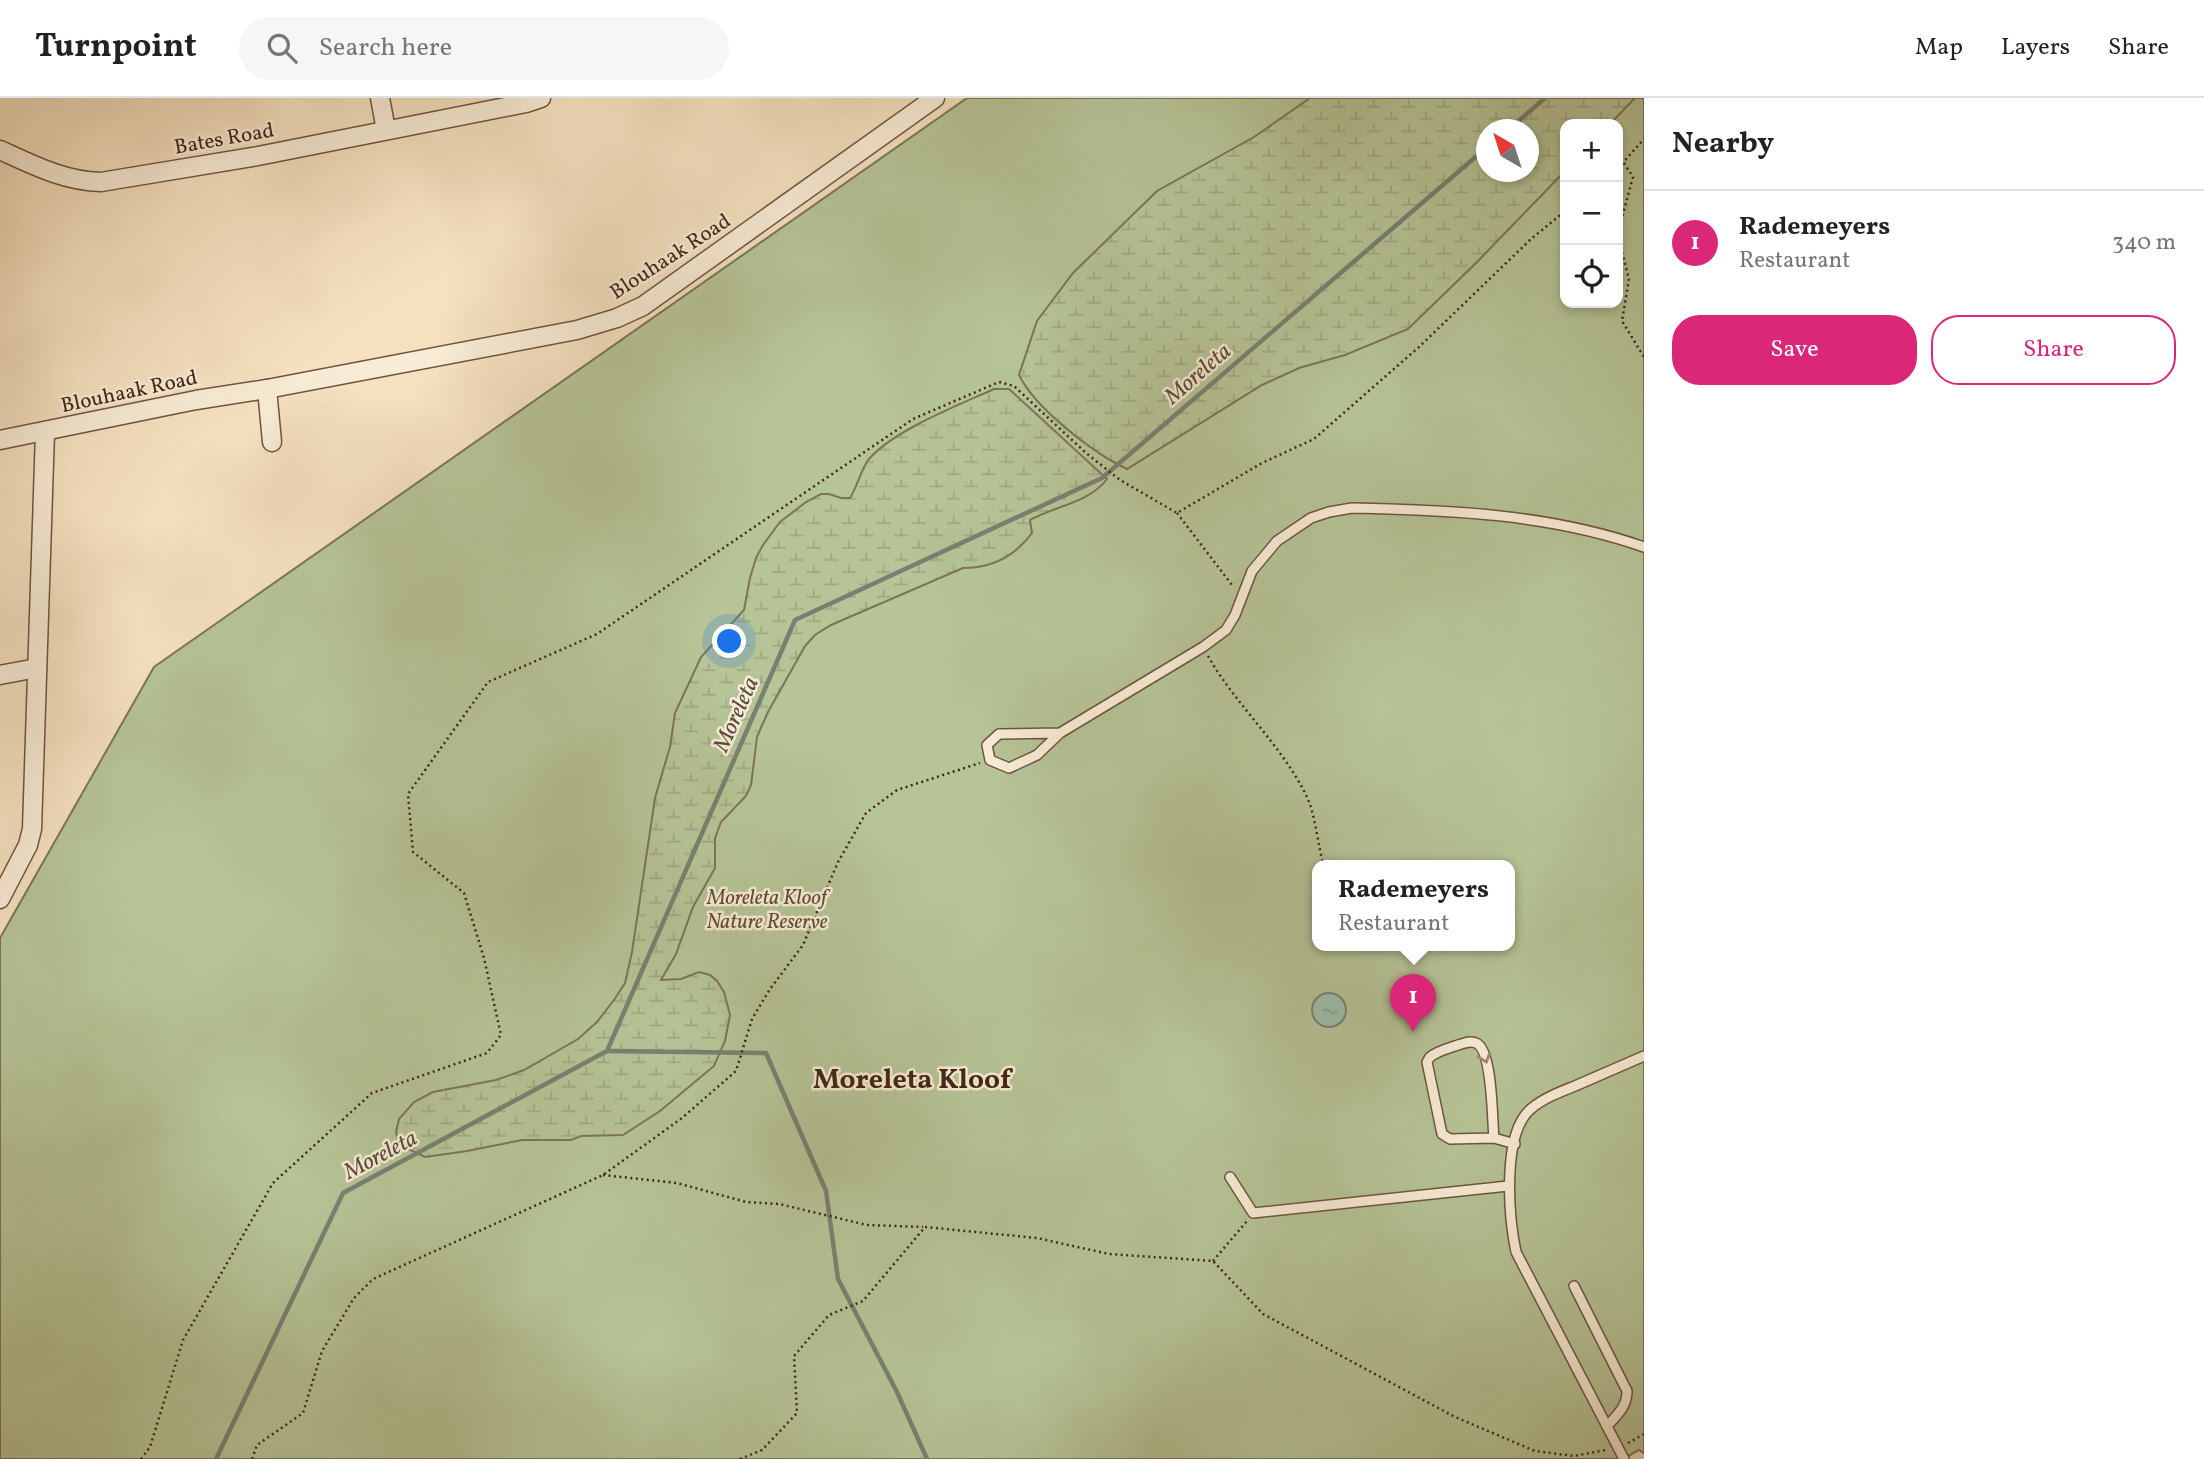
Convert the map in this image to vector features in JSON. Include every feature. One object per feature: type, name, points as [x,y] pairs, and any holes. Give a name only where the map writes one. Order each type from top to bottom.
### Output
[{"type":"street","points":[[380,98],[386,130]]},
{"type":"street","name":"Bates Road","points":[[0,150],[62,176],[101,182],[258,156],[541,98]]},
{"type":"street","name":"Blouhaak Road","points":[[0,440],[196,400],[268,389],[577,330],[617,318],[643,306],[935,98]]},
{"type":"street","points":[[268,389],[272,442]]},
{"type":"street","points":[[0,899],[28,845],[32,829],[45,432]]},
{"type":"street","points":[[0,675],[37,668]]},
{"type":"lane","points":[[1060,733],[999,734],[987,745],[990,760],[1009,768],[1037,755],[1060,733],[1203,647],[1226,630],[1235,615],[1252,571],[1277,541],[1311,518],[1329,512],[1352,508],[1510,516],[1538,520],[1644,547]]},
{"type":"lane","points":[[1494,1138],[1489,1071],[1485,1053],[1480,1046],[1475,1042],[1468,1042],[1430,1057],[1427,1062],[1442,1134],[1450,1139],[1494,1138],[1515,1144]]},
{"type":"lane","points":[[1624,1459],[1516,1252],[1511,1230],[1508,1186],[1520,1124],[1529,1109],[1545,1099],[1644,1056]]},
{"type":"lane","points":[[1230,1177],[1254,1213],[1508,1186]]},
{"type":"lane","points":[[1574,1286],[1627,1391],[1627,1401],[1623,1409],[1607,1426]]},
{"type":"path","points":[[1644,139],[1624,163],[1633,177],[1621,221],[1622,252],[1629,279],[1622,321],[1644,357]]},
{"type":"path","points":[[1177,513],[1262,463],[1314,439],[1419,347],[1531,239],[1560,215]]},
{"type":"path","points":[[141,1459],[149,1447],[184,1340],[273,1184],[372,1093],[486,1053],[501,1035],[484,958],[464,893],[413,852],[408,794],[488,682],[597,634],[913,419],[999,382],[1014,386],[1086,453],[1120,480],[1177,513],[1241,596]]},
{"type":"path","points":[[1203,647],[1217,673],[1266,733],[1306,795],[1322,860]]},
{"type":"path","points":[[253,1459],[257,1445],[303,1413],[322,1351],[354,1298],[373,1279],[603,1175],[682,1118],[736,1071],[752,1019],[803,944],[838,862],[866,813],[897,790],[990,760]]},
{"type":"path","points":[[603,1175],[677,1183],[746,1202],[779,1204],[867,1225],[925,1227],[1037,1238],[1109,1254],[1213,1261],[1263,1314],[1455,1418],[1535,1451],[1574,1456],[1618,1448],[1644,1434]]},
{"type":"path","points":[[1213,1261],[1254,1213]]},
{"type":"path","points":[[740,1459],[762,1450],[797,1413],[794,1356],[829,1315],[863,1301],[925,1227]]},
{"type":"green space","name":"Moreleta Kloof Nature Reserve","points":[[967,98],[1644,98],[1644,1453],[1639,1450],[1623,1459],[0,1459],[0,938],[154,667]]},
{"type":"green space","points":[[1310,98],[1635,98],[1615,119],[1560,119],[1560,176],[1408,329],[1345,355],[1299,368],[1262,385],[1127,469],[1082,441],[1051,415],[1019,375],[1037,321],[1073,273],[1157,191],[1254,137]]},
{"type":"green space","points":[[994,389],[1009,389],[1107,479],[1091,494],[1030,520],[1032,533],[1018,548],[1002,559],[984,566],[963,568],[831,625],[815,635],[805,646],[757,737],[751,785],[746,796],[721,822],[715,838],[715,868],[693,907],[676,954],[661,980],[681,979],[699,972],[710,975],[724,992],[730,1015],[725,1041],[714,1066],[660,1111],[623,1135],[581,1136],[571,1140],[522,1140],[425,1157],[404,1147],[396,1132],[399,1119],[414,1102],[433,1092],[496,1080],[524,1070],[578,1039],[597,1022],[625,983],[655,798],[670,747],[675,713],[701,657],[744,610],[756,558],[780,522],[821,494],[850,498],[866,463],[880,448],[910,428]]},
{"type":"water","points":[[1329,993],[1341,998],[1346,1010],[1341,1022],[1329,1027],[1317,1022],[1312,1010],[1317,998]]},
{"type":"waterway","name":"Moreleta","points":[[1521,119],[1545,98]]},
{"type":"waterway","name":"Moreleta","points":[[216,1459],[343,1193],[607,1051],[795,620],[1102,478],[1476,157]]},
{"type":"waterway","points":[[607,1051],[766,1053],[826,1191],[838,1279],[897,1392],[927,1459]]},
{"type":"place","name":"Rademeyers","points":[[1413,1032]]},
{"type":"district","name":"Moreleta Kloof","points":[[912,1078]]}]
